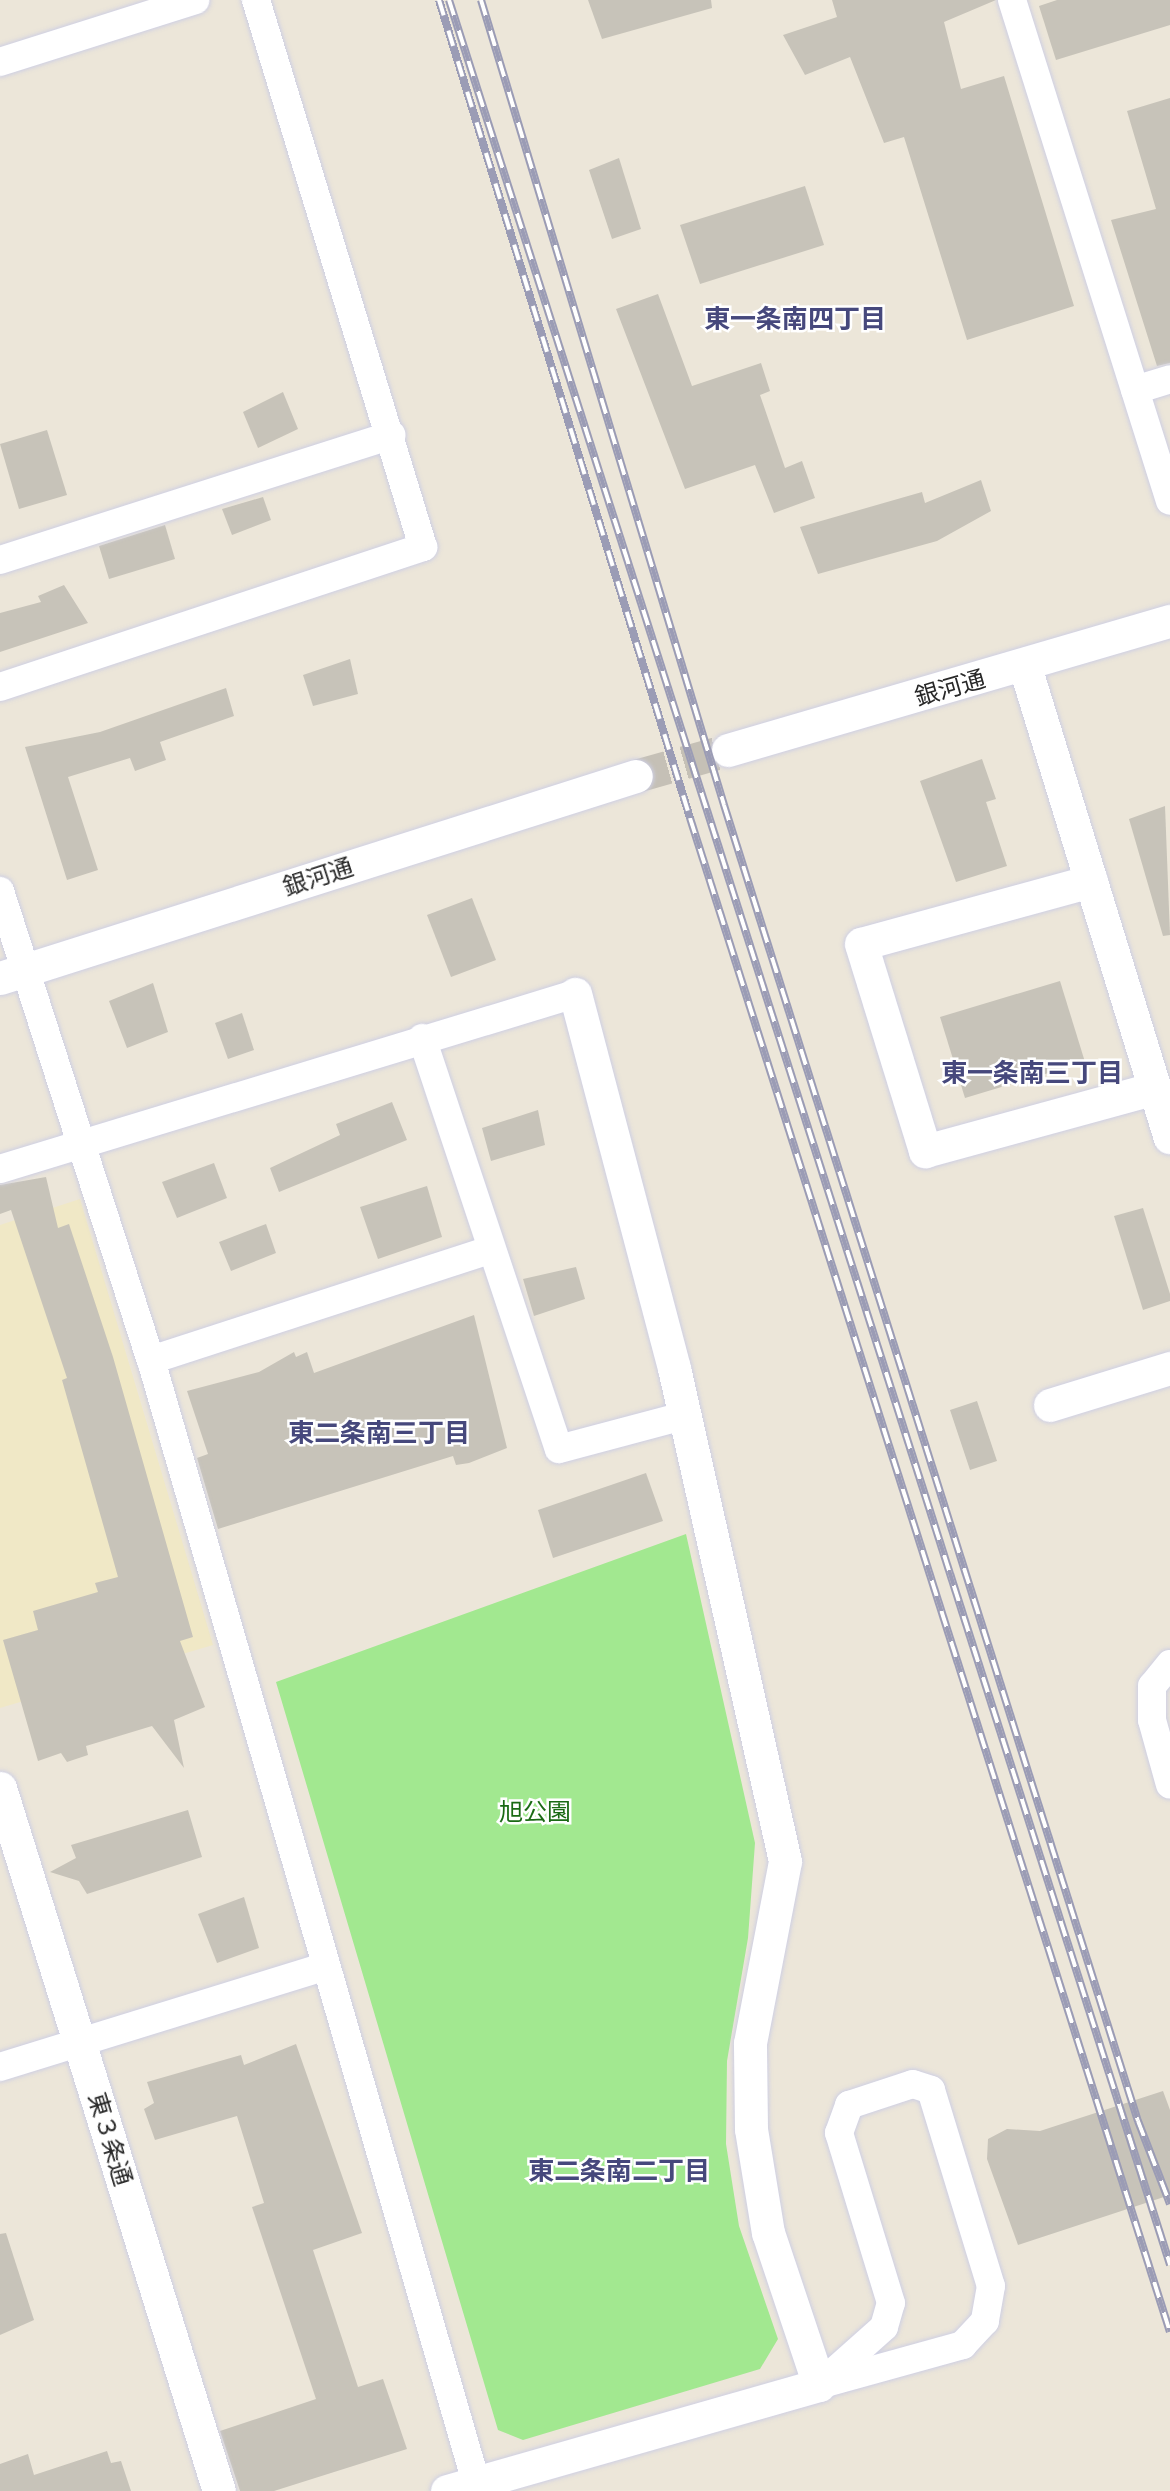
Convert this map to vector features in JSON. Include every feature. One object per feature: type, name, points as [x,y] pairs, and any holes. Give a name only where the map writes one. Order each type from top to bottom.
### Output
[{"type":"street","points":[[0,62],[195,0]]},
{"type":"street","points":[[0,687],[423,547],[392,435],[256,0]]},
{"type":"street","points":[[1012,0],[1170,501]]},
{"type":"street","points":[[1135,390],[1170,379]]},
{"type":"street","points":[[0,560],[392,435]]},
{"type":"street","name":"銀河通","points":[[728,750],[1025,667],[1170,621]]},
{"type":"street","points":[[1025,667],[1170,1137]]},
{"type":"street","name":"銀河通","points":[[11,974],[636,776]]},
{"type":"street","points":[[1091,881],[861,944],[925,1151],[1155,1088]]},
{"type":"street","points":[[0,891],[11,974],[80,1145],[151,1360],[326,1966],[462,2487],[963,2345],[985,2321],[991,2286],[931,2090],[913,2084],[849,2105],[839,2133],[891,2303],[884,2328],[818,2385]]},
{"type":"street","points":[[0,1169],[422,1038],[575,994],[683,1416],[785,1861],[750,2043],[751,2129],[768,2233],[818,2385]]},
{"type":"street","points":[[422,1038],[489,1250],[559,1449],[683,1416]]},
{"type":"street","points":[[151,1360],[489,1250]]},
{"type":"street","points":[[1050,1405],[1170,1368]]},
{"type":"street","points":[[1170,1664],[1153,1686],[1152,1720],[1170,1785]]},
{"type":"street","name":"東３条通","points":[[0,1788],[8,1839],[80,2042],[219,2491]]},
{"type":"street","points":[[0,2067],[326,1966]]},
{"type":"shaded area","points":[[80,1199],[213,1645],[0,1708],[0,1225]]},
{"type":"green space","name":"旭公園","points":[[686,1534],[755,1843],[748,1938],[727,2061],[726,2144],[739,2226],[778,2339],[760,2369],[523,2440],[498,2430],[276,1682]]},
{"type":"building","points":[[588,0],[711,0],[712,8],[602,39]]},
{"type":"building","points":[[832,0],[996,0],[944,22],[961,89],[1004,76],[1074,306],[967,340],[904,137],[884,143],[850,57],[805,75],[783,35],[837,17]]},
{"type":"building","points":[[1057,0],[1170,0],[1170,25],[1056,60],[1039,6]]},
{"type":"building","points":[[1170,98],[1170,363],[1157,366],[1111,220],[1156,209],[1127,111]]},
{"type":"building","points":[[619,158],[641,229],[612,239],[589,170]]},
{"type":"building","points":[[805,186],[824,245],[700,284],[680,225]]},
{"type":"building","points":[[658,294],[692,386],[761,363],[770,391],[760,395],[785,468],[802,461],[815,498],[774,513],[755,465],[685,489],[616,309]]},
{"type":"building","points":[[283,392],[298,429],[258,448],[243,412]]},
{"type":"building","points":[[47,430],[67,495],[19,509],[0,444]]},
{"type":"building","points":[[981,480],[991,511],[937,541],[818,574],[800,527],[922,492],[925,503]]},
{"type":"building","points":[[263,497],[271,520],[232,535],[222,509]]},
{"type":"building","points":[[165,525],[175,559],[109,579],[99,546]]},
{"type":"building","points":[[64,585],[88,623],[0,652],[0,613],[41,602],[38,596]]},
{"type":"building","points":[[350,659],[358,694],[313,706],[303,675]]},
{"type":"building","points":[[226,688],[234,716],[160,742],[166,760],[135,771],[130,758],[68,777],[98,870],[67,880],[25,747],[100,732]]},
{"type":"building","points":[[982,759],[996,799],[986,802],[1007,866],[956,882],[920,781]]},
{"type":"building","points":[[1165,806],[1170,935],[1163,936],[1129,819]]},
{"type":"building","points":[[472,898],[496,960],[451,977],[427,915]]},
{"type":"building","points":[[1060,981],[1085,1062],[965,1098],[940,1017]]},
{"type":"building","points":[[153,983],[168,1032],[127,1048],[109,1001]]},
{"type":"building","points":[[242,1013],[254,1050],[228,1059],[215,1023]]},
{"type":"building","points":[[392,1102],[407,1140],[279,1192],[270,1168],[340,1135],[336,1124]]},
{"type":"building","points":[[538,1110],[545,1145],[491,1161],[482,1128]]},
{"type":"building","points":[[214,1163],[227,1198],[177,1218],[162,1182]]},
{"type":"building","points":[[46,1177],[58,1228],[69,1224],[113,1357],[193,1637],[180,1641],[205,1707],[174,1720],[184,1768],[152,1726],[86,1746],[88,1755],[67,1762],[61,1753],[38,1761],[3,1640],[38,1630],[33,1611],[98,1592],[95,1583],[118,1577],[62,1380],[67,1378],[11,1210],[0,1214],[0,1185]]},
{"type":"building","points":[[427,1186],[442,1237],[378,1259],[360,1207]]},
{"type":"building","points":[[1143,1208],[1170,1301],[1143,1310],[1114,1216]]},
{"type":"building","points":[[266,1224],[276,1253],[231,1271],[219,1242]]},
{"type":"building","points":[[576,1267],[585,1299],[534,1316],[523,1279]]},
{"type":"building","points":[[474,1315],[507,1448],[469,1463],[456,1465],[453,1456],[218,1529],[197,1458],[208,1454],[187,1391],[259,1372],[294,1352],[296,1357],[307,1352],[314,1373]]},
{"type":"building","points":[[977,1401],[997,1461],[970,1470],[950,1410]]},
{"type":"building","points":[[646,1473],[663,1521],[553,1558],[538,1510]]},
{"type":"building","points":[[188,1810],[202,1857],[87,1894],[79,1881],[50,1872],[76,1858],[71,1845]]},
{"type":"building","points":[[244,1897],[259,1948],[217,1963],[198,1914]]},
{"type":"building","points":[[296,2044],[362,2233],[313,2250],[358,2387],[383,2379],[407,2449],[274,2491],[240,2491],[220,2431],[316,2399],[252,2207],[264,2203],[237,2116],[155,2140],[144,2109],[154,2103],[147,2082],[241,2055],[244,2065]]},
{"type":"building","points":[[1163,2091],[1170,2110],[1170,2195],[1018,2245],[987,2159],[988,2139],[1007,2129],[1040,2131]]},
{"type":"building","points":[[6,2233],[34,2320],[0,2335],[0,2234]]},
{"type":"building","points":[[107,2451],[111,2463],[121,2461],[131,2491],[0,2491],[0,2464],[28,2454],[34,2475]]},
{"type":"tunnel","points":[[636,776],[728,750]]},
{"type":"railway","points":[[439,0],[690,818],[1170,2332]]},
{"type":"railway","points":[[449,0],[1170,2265]]},
{"type":"railway","points":[[481,0],[724,805],[1138,2121],[1170,2204]]},
{"type":"district","name":"東一条南四丁目","points":[[795,319]]},
{"type":"district","name":"東一条南三丁目","points":[[1032,1073]]},
{"type":"district","name":"東二条南三丁目","points":[[379,1433]]},
{"type":"district","name":"東二条南二丁目","points":[[619,2171]]}]
